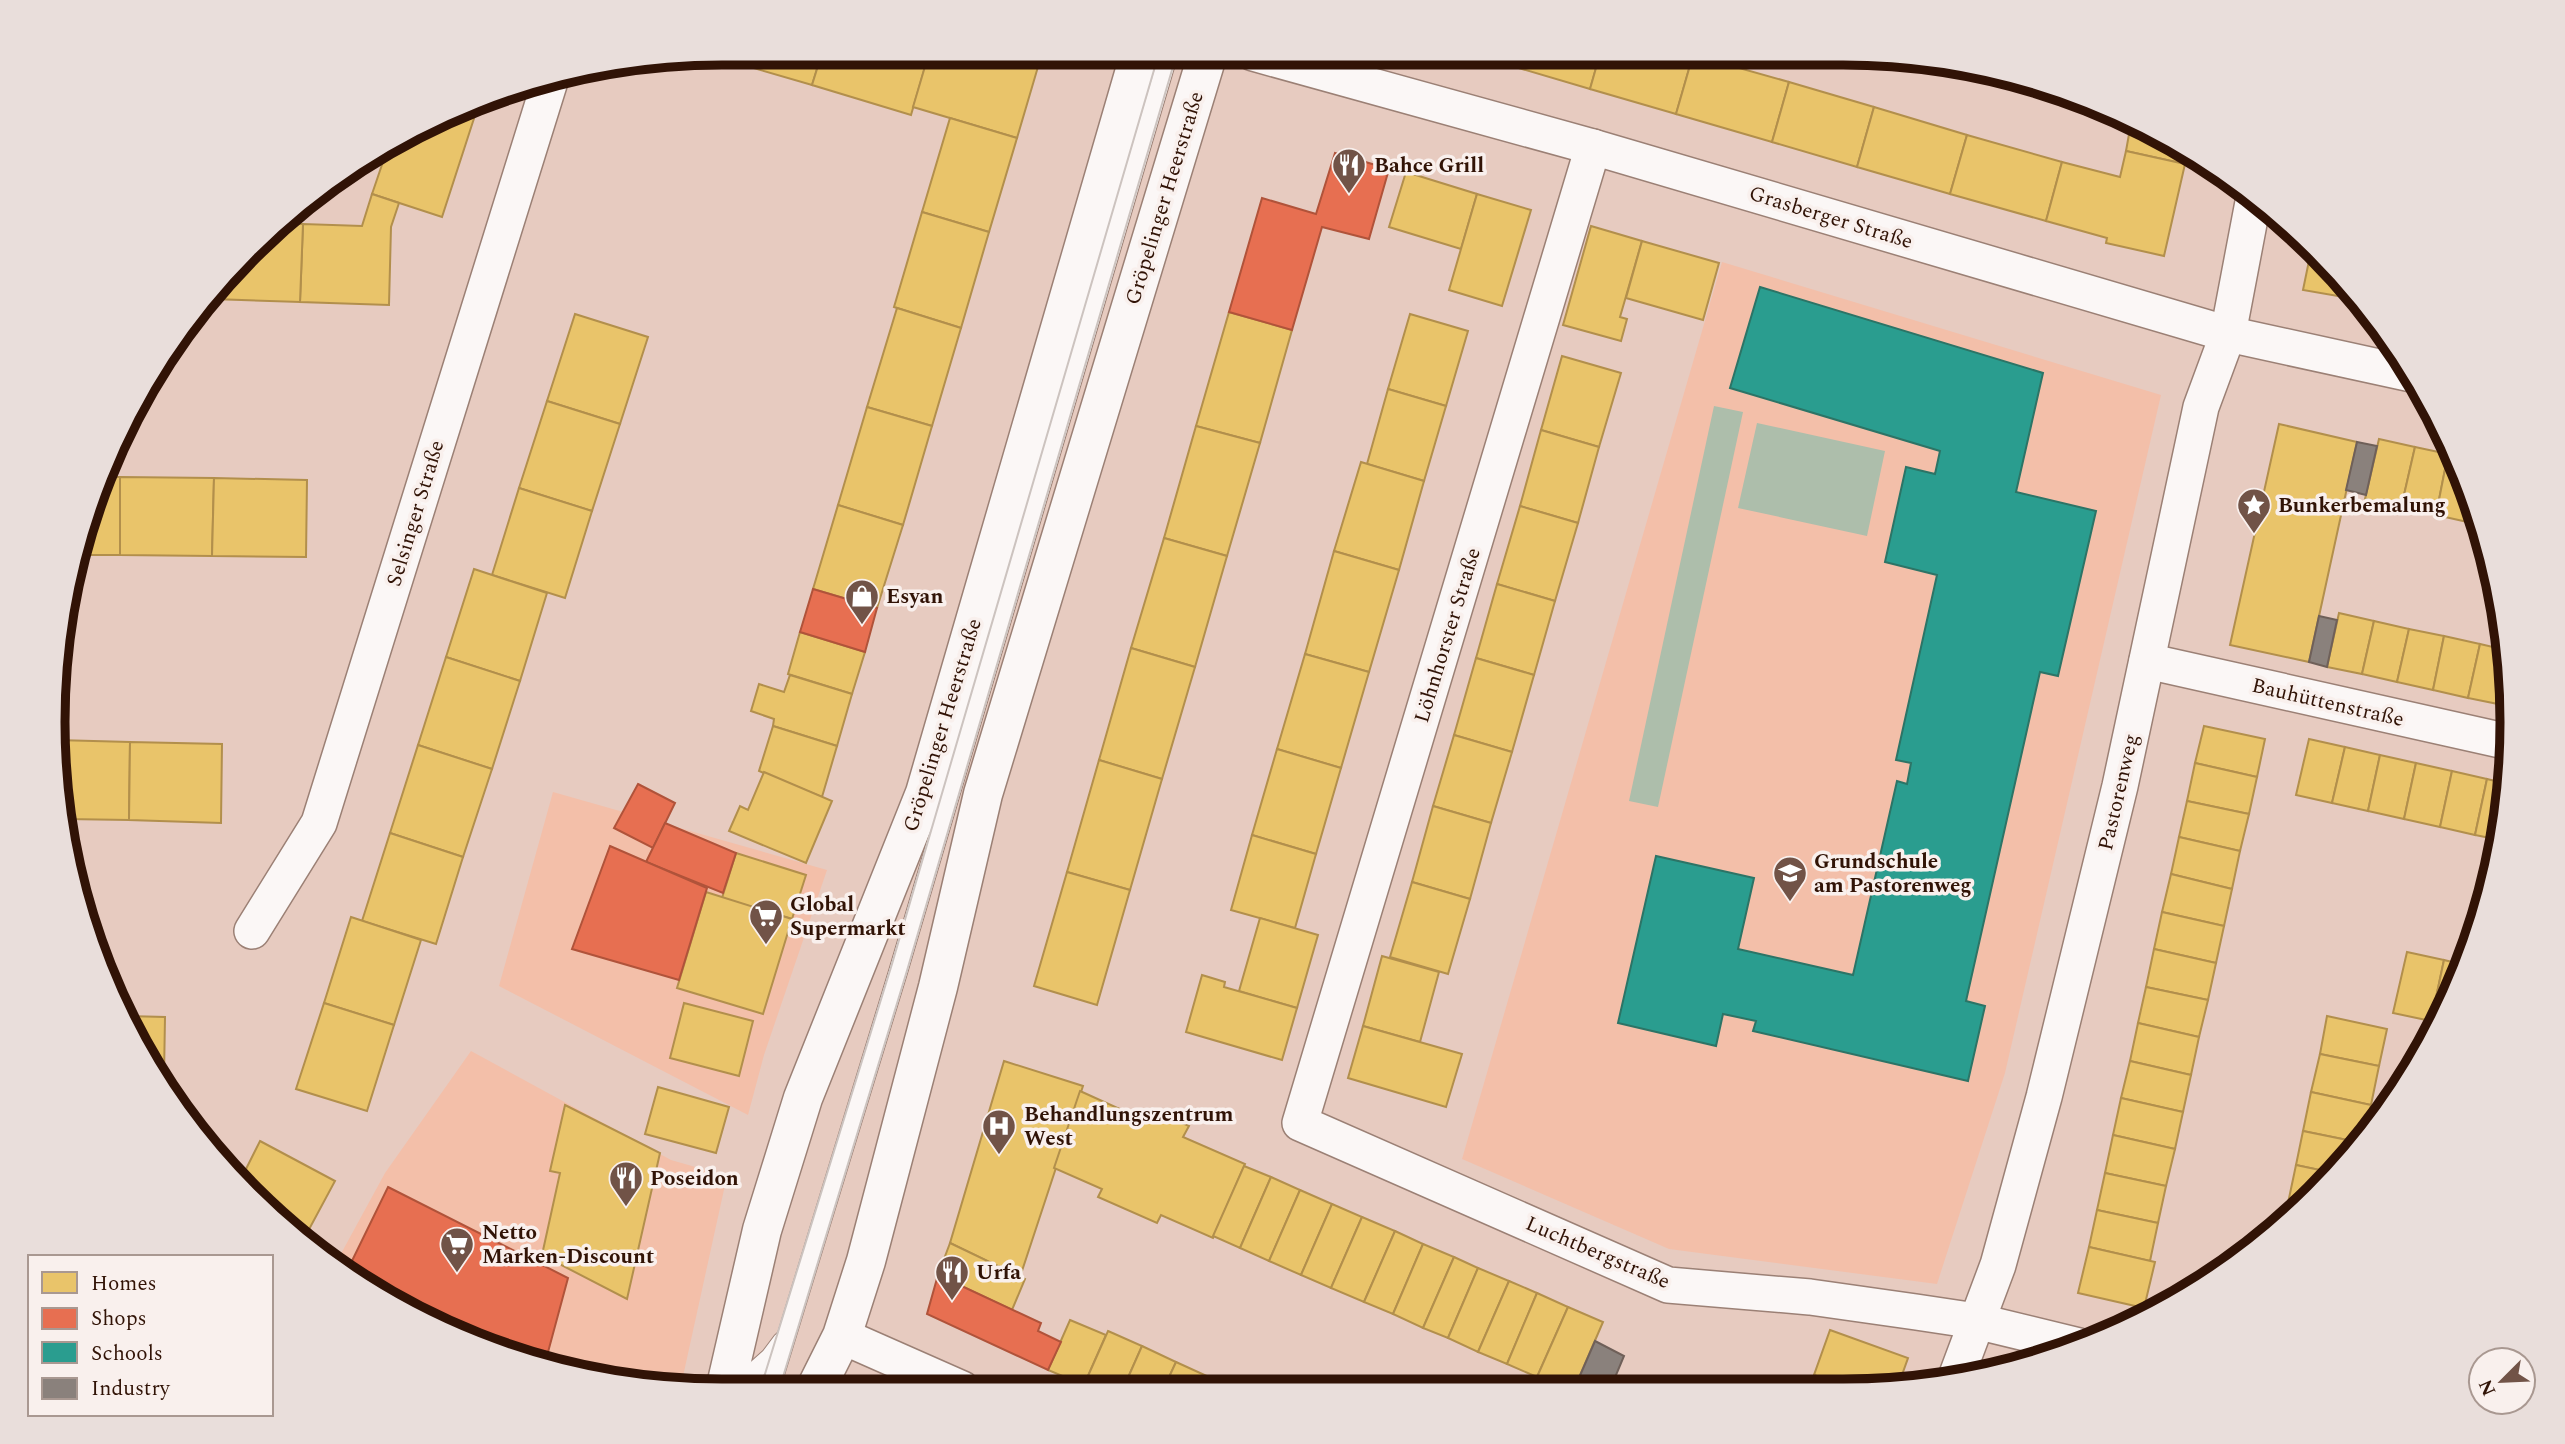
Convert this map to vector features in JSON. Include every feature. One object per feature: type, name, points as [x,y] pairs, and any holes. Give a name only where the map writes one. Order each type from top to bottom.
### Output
[{"type":"main road","name":"Gröpelinger Heerstraße","points":[[728,1379],[762,1230],[803,1098],[925,793],[1137,65]]},
{"type":"main road","name":"Gröpelinger Heerstraße","points":[[820,1379],[842,1336],[866,1261],[938,987],[983,794],[1204,65]]},
{"type":"street","name":"Grasberger Straße","points":[[1296,65],[1593,147],[2228,334],[2398,371]]},
{"type":"street","name":"Selsinger Straße","points":[[252,931],[319,823],[548,88]]},
{"type":"street","name":"Löhnhorster Straße","points":[[1300,1123],[1593,147]]},
{"type":"street","name":"Pastorenweg","points":[[1959,1369],[1998,1265],[2044,1097],[2147,661],[2201,407],[2228,334],[2252,208]]},
{"type":"street","name":"Bauhüttenstraße","points":[[2147,661],[2500,740]]},
{"type":"street","name":"Luchtbergstraße","points":[[1300,1123],[1668,1285],[1810,1297],[1976,1321],[2061,1342]]},
{"type":"street","points":[[842,1336],[939,1379]]},
{"type":"lane","points":[[773,1379],[928,869],[1165,65]]},
{"type":"lane","points":[[925,793],[928,869]]},
{"type":"lane","points":[[745,1379],[770,1357],[787,1335]]},
{"type":"shaded area","name":"Grundschule am Pastorenweg","points":[[1722,262],[2161,395],[2005,1073],[1937,1284],[1669,1249],[1462,1159]]},
{"type":"shaded area","points":[[553,792],[827,870],[764,1055],[748,1115],[499,986]]},
{"type":"shaded area","points":[[471,1051],[671,1160],[727,1176],[683,1378],[594,1367],[511,1344],[431,1311],[357,1268],[340,1256],[385,1173]]},
{"type":"green space","points":[[1714,406],[1743,412],[1658,807],[1629,801]]},
{"type":"green space","points":[[1757,423],[1885,451],[1867,536],[1738,508]]},
{"type":"building: Homes","points":[[743,65],[818,65],[812,85]]},
{"type":"building: Homes","points":[[818,65],[926,65],[911,115],[812,85]]},
{"type":"building: Homes","points":[[925,65],[1039,65],[1017,138],[913,107]]},
{"type":"building: Homes","points":[[1509,65],[1597,65],[1590,89]]},
{"type":"building: Homes","points":[[1597,65],[1690,65],[1676,114],[1590,89]]},
{"type":"building: Homes","points":[[1690,65],[1729,65],[1789,82],[1772,142],[1676,114]]},
{"type":"building: Homes","points":[[1789,82],[1874,107],[1857,167],[1772,142]]},
{"type":"building: Homes","points":[[1874,107],[1967,135],[1950,194],[1857,167]]},
{"type":"building: Homes","points":[[476,113],[442,217],[372,194],[384,159]]},
{"type":"building: Homes","points":[[950,118],[1017,138],[989,232],[922,212]]},
{"type":"building: Homes","points":[[2130,131],[2185,162],[2185,164],[2126,151]]},
{"type":"building: Homes","points":[[1967,135],[2062,162],[2046,221],[1950,194]]},
{"type":"building: Homes","points":[[2126,151],[2185,164],[2164,256],[2106,243],[2107,238],[2046,221],[2062,162],[2120,177]]},
{"type":"building: Homes","points":[[1406,172],[1477,194],[1461,249],[1389,227]]},
{"type":"building: Homes","points":[[372,194],[399,203],[391,227],[389,305],[300,302],[303,224],[362,226]]},
{"type":"building: Homes","points":[[1477,194],[1531,210],[1502,306],[1449,290]]},
{"type":"building: Homes","points":[[922,212],[989,232],[961,328],[894,307]]},
{"type":"building: Homes","points":[[294,224],[303,224],[300,302],[220,299],[257,257],[289,228]]},
{"type":"building: Homes","points":[[1591,226],[1642,241],[1620,317],[1627,319],[1621,341],[1563,325]]},
{"type":"building: Homes","points":[[1642,241],[1719,263],[1703,320],[1626,298]]},
{"type":"building: Homes","points":[[2309,259],[2344,297],[2303,290]]},
{"type":"building: Homes","points":[[897,308],[961,328],[932,426],[867,407]]},
{"type":"building: Homes","points":[[1229,312],[1292,330],[1260,443],[1196,426]]},
{"type":"building: Homes","points":[[575,314],[648,337],[620,424],[547,401]]},
{"type":"building: Homes","points":[[1410,314],[1468,331],[1446,406],[1388,389]]},
{"type":"building: Homes","points":[[1562,356],[1621,373],[1599,447],[1541,430]]},
{"type":"building: Homes","points":[[1388,389],[1446,406],[1424,481],[1367,464]]},
{"type":"building: Homes","points":[[547,401],[620,424],[592,511],[519,488]]},
{"type":"building: Homes","points":[[867,407],[932,426],[903,525],[838,505]]},
{"type":"building: Homes","points":[[2279,424],[2357,442],[2309,662],[2230,645]]},
{"type":"building: Homes","points":[[1196,426],[1260,443],[1227,556],[1164,538]]},
{"type":"building: Homes","points":[[1541,430],[1599,447],[1578,523],[1520,506]]},
{"type":"building: Homes","points":[[2379,439],[2415,447],[2401,508],[2365,499]]},
{"type":"building: Homes","points":[[2415,447],[2442,453],[2446,462],[2436,515],[2401,508]]},
{"type":"building: Homes","points":[[1361,462],[1424,481],[1399,570],[1334,551]]},
{"type":"building: Homes","points":[[2446,462],[2469,522],[2436,515]]},
{"type":"building: Homes","points":[[112,477],[120,477],[120,555],[86,555]]},
{"type":"building: Homes","points":[[120,477],[214,478],[212,556],[120,555]]},
{"type":"building: Homes","points":[[214,478],[307,480],[306,557],[212,556]]},
{"type":"building: Homes","points":[[519,488],[592,511],[565,598],[492,575]]},
{"type":"building: Homes","points":[[838,505],[903,525],[877,608],[813,589]]},
{"type":"building: Homes","points":[[1520,506],[1578,523],[1555,601],[1497,584]]},
{"type":"building: Homes","points":[[1164,538],[1227,556],[1195,667],[1131,648]]},
{"type":"building: Homes","points":[[1334,551],[1399,570],[1369,672],[1305,654]]},
{"type":"building: Homes","points":[[474,569],[547,593],[520,681],[446,657]]},
{"type":"building: Homes","points":[[1497,584],[1555,601],[1534,675],[1476,658]]},
{"type":"building: Homes","points":[[2339,613],[2374,621],[2362,674],[2327,667]]},
{"type":"building: Homes","points":[[2374,621],[2409,629],[2397,682],[2362,674]]},
{"type":"building: Homes","points":[[2409,629],[2444,636],[2433,690],[2397,682]]},
{"type":"building: Homes","points":[[800,632],[865,652],[852,694],[788,674]]},
{"type":"building: Homes","points":[[2444,636],[2480,644],[2468,698],[2433,690]]},
{"type":"building: Homes","points":[[2480,644],[2496,648],[2500,704],[2468,698]]},
{"type":"building: Homes","points":[[1131,648],[1195,667],[1162,779],[1099,760]]},
{"type":"building: Homes","points":[[1305,654],[1369,672],[1341,768],[1277,749]]},
{"type":"building: Homes","points":[[446,657],[520,681],[492,769],[418,745]]},
{"type":"building: Homes","points":[[1476,658],[1534,675],[1512,752],[1454,735]]},
{"type":"building: Homes","points":[[790,675],[852,694],[837,746],[773,726],[774,719],[751,711],[759,684],[784,692]]},
{"type":"building: Homes","points":[[773,726],[837,746],[822,797],[759,771]]},
{"type":"building: Homes","points":[[2204,726],[2265,739],[2257,777],[2195,763]]},
{"type":"building: Homes","points":[[1454,735],[1512,752],[1491,823],[1433,806]]},
{"type":"building: Homes","points":[[2309,739],[2345,747],[2332,803],[2296,795]]},
{"type":"building: Homes","points":[[65,740],[130,742],[129,820],[72,819]]},
{"type":"building: Homes","points":[[130,742],[222,744],[221,823],[129,820]]},
{"type":"building: Homes","points":[[418,745],[492,769],[463,857],[390,833]]},
{"type":"building: Homes","points":[[2345,747],[2380,755],[2368,811],[2332,803]]},
{"type":"building: Homes","points":[[1277,749],[1341,768],[1316,854],[1252,835]]},
{"type":"building: Homes","points":[[2380,755],[2416,763],[2404,819],[2368,811]]},
{"type":"building: Homes","points":[[1099,760],[1162,779],[1130,890],[1067,872]]},
{"type":"building: Homes","points":[[2195,763],[2257,777],[2249,814],[2187,801]]},
{"type":"building: Homes","points":[[2416,763],[2452,771],[2440,827],[2404,819]]},
{"type":"building: Homes","points":[[2452,771],[2487,779],[2475,835],[2440,827]]},
{"type":"building: Homes","points":[[764,772],[832,801],[806,863],[729,831],[740,806],[748,810]]},
{"type":"building: Homes","points":[[2487,779],[2497,781],[2490,838],[2475,835]]},
{"type":"building: Homes","points":[[2187,801],[2249,814],[2240,851],[2179,837]]},
{"type":"building: Homes","points":[[1433,806],[1491,823],[1470,899],[1412,882]]},
{"type":"building: Homes","points":[[390,833],[463,857],[436,944],[362,921]]},
{"type":"building: Homes","points":[[1252,835],[1316,854],[1295,928],[1231,910]]},
{"type":"building: Homes","points":[[2179,837],[2240,851],[2232,889],[2171,874]]},
{"type":"building: Homes","points":[[736,853],[806,875],[792,919],[722,898]]},
{"type":"building: Homes","points":[[1067,872],[1130,890],[1097,1005],[1034,986]]},
{"type":"building: Homes","points":[[2171,874],[2232,889],[2224,926],[2162,912]]},
{"type":"building: Homes","points":[[1412,882],[1470,899],[1448,974],[1390,957]]},
{"type":"building: Homes","points":[[706,892],[792,919],[763,1014],[677,988]]},
{"type":"building: Homes","points":[[2162,912],[2224,926],[2216,963],[2154,949]]},
{"type":"building: Homes","points":[[351,917],[421,940],[394,1025],[324,1003]]},
{"type":"building: Homes","points":[[1260,918],[1318,935],[1297,1008],[1239,991]]},
{"type":"building: Homes","points":[[2154,949],[2216,963],[2208,1000],[2146,987]]},
{"type":"building: Homes","points":[[2407,952],[2444,960],[2433,1010],[2428,1020],[2393,1013]]},
{"type":"building: Homes","points":[[1382,956],[1439,972],[1420,1042],[1363,1026]]},
{"type":"building: Homes","points":[[2444,960],[2454,962],[2450,974],[2433,1010]]},
{"type":"building: Homes","points":[[1202,975],[1225,982],[1224,987],[1297,1008],[1282,1060],[1186,1032]]},
{"type":"building: Homes","points":[[2146,987],[2208,1000],[2199,1037],[2138,1023]]},
{"type":"building: Homes","points":[[324,1003],[394,1025],[367,1111],[296,1089]]},
{"type":"building: Homes","points":[[684,1003],[753,1021],[739,1076],[670,1058]]},
{"type":"building: Homes","points":[[135,1016],[165,1017],[164,1068]]},
{"type":"building: Homes","points":[[2327,1016],[2387,1029],[2379,1066],[2320,1054]]},
{"type":"building: Homes","points":[[2138,1023],[2199,1037],[2191,1075],[2130,1061]]},
{"type":"building: Homes","points":[[1363,1026],[1462,1054],[1446,1107],[1348,1078]]},
{"type":"building: Homes","points":[[2320,1054],[2379,1066],[2371,1105],[2311,1092]]},
{"type":"building: Homes","points":[[1004,1061],[1083,1086],[1020,1277],[950,1243]]},
{"type":"building: Homes","points":[[2130,1061],[2191,1075],[2183,1112],[2121,1098]]},
{"type":"building: Homes","points":[[658,1087],[729,1107],[716,1153],[645,1134]]},
{"type":"building: Homes","points":[[1080,1091],[1146,1121],[1151,1109],[1189,1126],[1183,1137],[1245,1164],[1213,1238],[1161,1215],[1157,1223],[1098,1197],[1102,1189],[1054,1168]]},
{"type":"building: Homes","points":[[2311,1092],[2371,1105],[2369,1115],[2349,1140],[2303,1131]]},
{"type":"building: Homes","points":[[2121,1098],[2183,1112],[2175,1149],[2113,1135]]},
{"type":"building: Homes","points":[[565,1105],[660,1153],[627,1299],[542,1255],[560,1173],[550,1171]]},
{"type":"building: Homes","points":[[2303,1131],[2349,1140],[2323,1171],[2296,1165]]},
{"type":"building: Homes","points":[[2113,1135],[2175,1149],[2166,1186],[2105,1173]]},
{"type":"building: Homes","points":[[260,1141],[335,1181],[308,1231],[244,1173]]},
{"type":"building: Homes","points":[[2296,1165],[2323,1171],[2308,1187],[2288,1203]]},
{"type":"building: Homes","points":[[1244,1166],[1271,1177],[1240,1248],[1213,1236]]},
{"type":"building: Homes","points":[[2105,1173],[2166,1186],[2158,1223],[2097,1210]]},
{"type":"building: Homes","points":[[1271,1177],[1300,1190],[1269,1261],[1240,1248]]},
{"type":"building: Homes","points":[[1300,1190],[1332,1204],[1301,1275],[1269,1261]]},
{"type":"building: Homes","points":[[1332,1204],[1362,1217],[1331,1288],[1301,1275]]},
{"type":"building: Homes","points":[[2097,1210],[2158,1223],[2150,1261],[2089,1247]]},
{"type":"building: Homes","points":[[1362,1217],[1395,1231],[1364,1302],[1331,1288]]},
{"type":"building: Homes","points":[[1395,1231],[1423,1244],[1393,1314],[1364,1302]]},
{"type":"building: Homes","points":[[950,1243],[1025,1279],[1012,1310],[938,1275]]},
{"type":"building: Homes","points":[[1423,1244],[1454,1257],[1423,1328],[1393,1314]]},
{"type":"building: Homes","points":[[2089,1247],[2155,1262],[2145,1305],[2141,1307],[2078,1293]]},
{"type":"building: Homes","points":[[1454,1257],[1478,1268],[1448,1338],[1423,1328]]},
{"type":"building: Homes","points":[[1478,1268],[1509,1281],[1478,1352],[1448,1338]]},
{"type":"building: Homes","points":[[1509,1281],[1537,1293],[1507,1364],[1478,1352]]},
{"type":"building: Homes","points":[[1537,1293],[1568,1307],[1537,1377],[1507,1364]]},
{"type":"building: Homes","points":[[1568,1307],[1603,1322],[1578,1379],[1537,1377]]},
{"type":"building: Homes","points":[[1070,1320],[1106,1335],[1087,1379],[1070,1379],[1048,1370]]},
{"type":"building: Homes","points":[[1830,1330],[1908,1358],[1901,1377],[1825,1379],[1814,1375]]},
{"type":"building: Homes","points":[[1108,1331],[1142,1346],[1127,1379],[1087,1379]]},
{"type":"building: Homes","points":[[1142,1346],[1176,1362],[1168,1379],[1127,1379]]},
{"type":"building: Homes","points":[[1176,1362],[1209,1377],[1208,1379],[1168,1379]]},
{"type":"building: Shops","points":[[1335,153],[1389,169],[1369,239],[1322,227],[1292,330],[1229,312],[1262,198],[1316,214]]},
{"type":"building: Shops","points":[[813,589],[877,608],[865,652],[800,632]]},
{"type":"building: Shops","points":[[638,784],[675,803],[653,848],[614,828]]},
{"type":"building: Shops","points":[[665,823],[736,853],[723,893],[646,862]]},
{"type":"building: Shops","points":[[610,846],[707,888],[679,980],[572,949]]},
{"type":"building: Shops","name":"Netto Marken-Discount","points":[[388,1187],[568,1278],[547,1355],[470,1329],[431,1311],[393,1291],[351,1263]]},
{"type":"building: Shops","points":[[938,1275],[1041,1323],[1038,1331],[1061,1342],[1048,1370],[927,1314]]},
{"type":"building: Schools","points":[[1760,287],[2043,373],[2016,492],[2096,511],[2058,676],[2040,672],[1966,1001],[1985,1006],[1968,1081],[1753,1031],[1756,1021],[1723,1014],[1716,1046],[1618,1023],[1656,856],[1754,878],[1738,949],[1853,975],[1897,781],[1907,784],[1911,763],[1896,760],[1937,575],[1885,562],[1906,467],[1935,474],[1940,451],[1730,388]]},
{"type":"building: Industry","points":[[2357,442],[2377,446],[2366,495],[2346,490]]},
{"type":"building: Industry","points":[[2319,616],[2337,620],[2327,667],[2309,662]]},
{"type":"building: Industry","points":[[1595,1341],[1624,1356],[1614,1379],[1578,1379]]},
{"type":"tram line","points":[[763,1379],[892,964],[1155,65]]},
{"type":"tram line","points":[[782,1379],[906,974],[1173,65]]},
{"type":"place","name":"Bahce Grill","points":[[1349,195]]},
{"type":"place","name":"Bunkerbemalung","points":[[2254,535]]},
{"type":"place","name":"Esyan","points":[[862,626]]},
{"type":"place","name":"Grundschule am Pastorenweg","points":[[1790,903]]},
{"type":"place","name":"Global Supermarkt","points":[[766,946]]},
{"type":"place","name":"Behandlungszentrum West","points":[[999,1156]]},
{"type":"place","name":"Poseidon","points":[[626,1208]]},
{"type":"place","name":"Netto Marken-Discount","points":[[457,1274]]},
{"type":"place","name":"Urfa","points":[[952,1302]]}]
